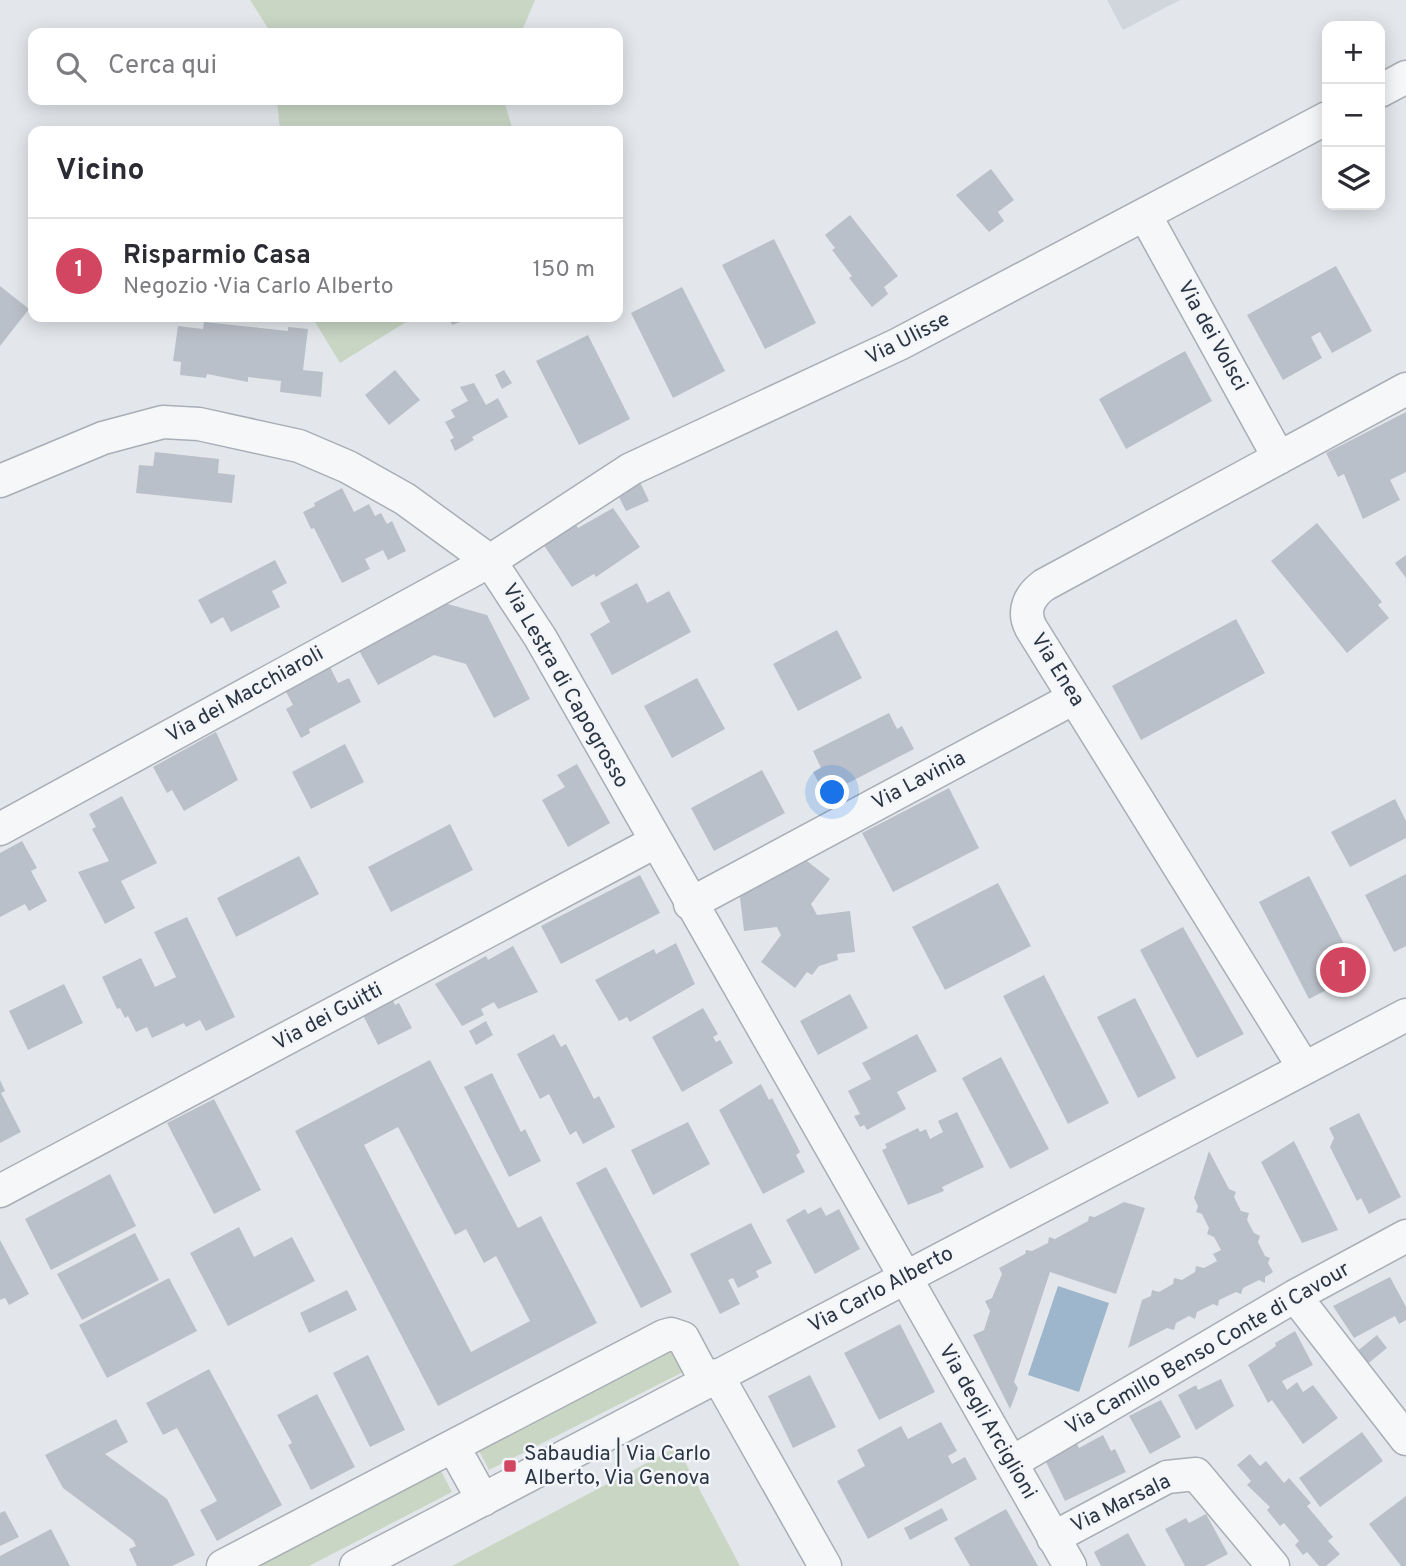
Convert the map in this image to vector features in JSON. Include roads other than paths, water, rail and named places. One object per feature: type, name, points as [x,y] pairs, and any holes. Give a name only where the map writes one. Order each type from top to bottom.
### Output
[{"type":"street","points":[[1385,88],[1406,77]]},
{"type":"street","name":"Via Ulisse","points":[[490,561],[631,468],[899,344],[1322,121]]},
{"type":"street","name":"Via dei Volsci","points":[[1145,215],[1279,458]]},
{"type":"street","name":"Via Enea","points":[[1304,1068],[1027,621],[1027,605],[1044,585],[1406,389]]},
{"type":"street","name":"Via Lestra di Capogrosso","points":[[0,481],[134,428],[163,422],[199,424],[299,446],[334,460],[417,506],[490,561],[530,620],[904,1278]]},
{"type":"street","name":"Via dei Macchiaroli","points":[[0,830],[490,561]]},
{"type":"street","name":"Via Lavinia","points":[[690,904],[1074,698]]},
{"type":"street","name":"Via dei Guitti","points":[[0,1191],[655,842]]},
{"type":"street","name":"Via Carlo Alberto","points":[[356,1566],[1406,1015]]},
{"type":"street","name":"Via Camillo Benso Conte di Cavour","points":[[1011,1463],[1295,1296],[1403,1243]]},
{"type":"street","name":"Via degli Arciglioni","points":[[904,1278],[1070,1566]]},
{"type":"street","points":[[1295,1296],[1406,1439]]},
{"type":"street","points":[[223,1566],[671,1334],[687,1343],[712,1378],[825,1566]]},
{"type":"street","points":[[453,1446],[482,1500]]},
{"type":"street","name":"Via Marsala","points":[[1054,1538],[1167,1477],[1196,1474],[1273,1566]]},
{"type":"water","points":[[1058,1286],[1109,1303],[1079,1392],[1028,1375]]},
{"type":"place","name":"Risparmio Casa","points":[[1343,970]]},
{"type":"place","name":"Sabaudia | Via Carlo Alberto, Via Genova","points":[[510,1466]]}]
